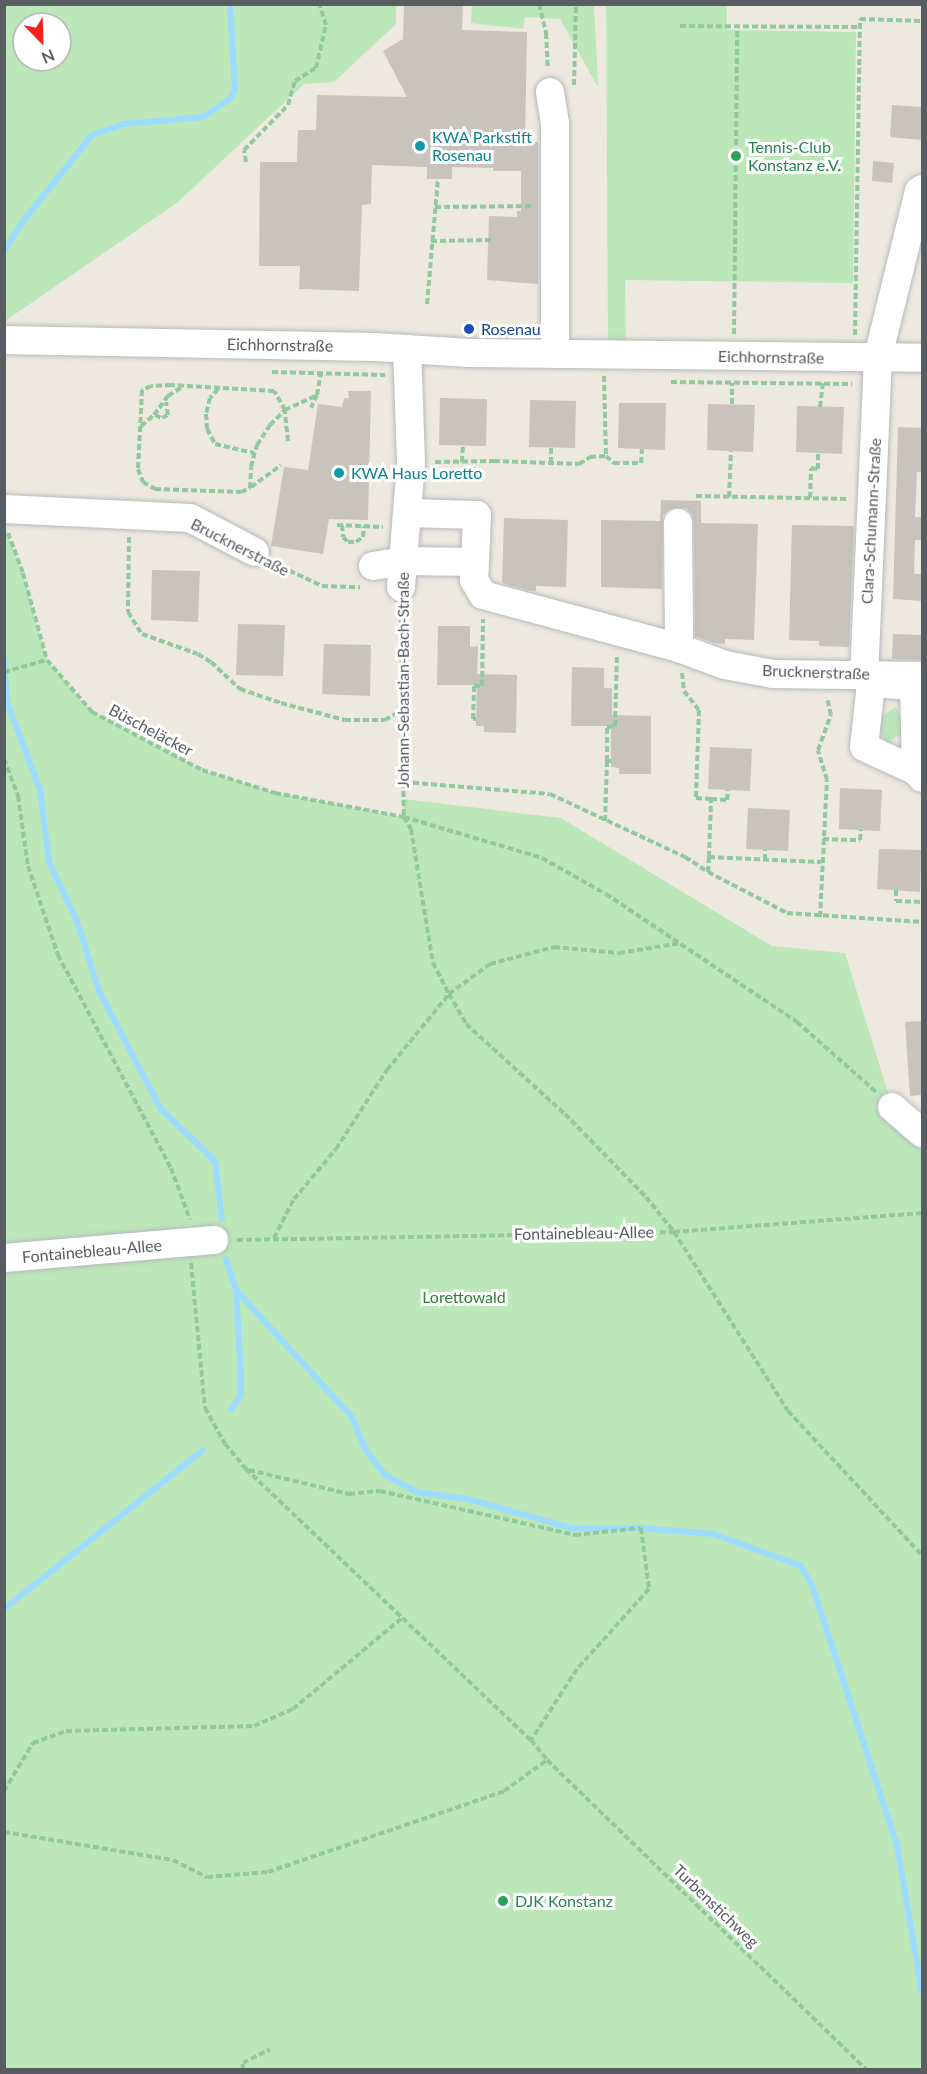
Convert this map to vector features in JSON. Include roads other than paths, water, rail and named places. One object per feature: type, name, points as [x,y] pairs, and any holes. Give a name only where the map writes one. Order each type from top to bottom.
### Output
[{"type":"street","points":[[549,92],[555,123],[555,354]]},
{"type":"street","points":[[866,349],[919,191],[922,189]]},
{"type":"street","name":"Eichhornstraße","points":[[4,340],[603,355],[733,356],[866,349],[922,358]]},
{"type":"street","name":"Johann-Sebastian-Bach-Straße","points":[[373,566],[402,574],[411,462],[407,349]]},
{"type":"street","name":"Clara-Schumann-Straße","points":[[866,349],[873,500],[864,747],[919,775]]},
{"type":"street","name":"Brucknerstraße","points":[[4,509],[130,517],[190,518],[255,552]]},
{"type":"street","points":[[402,574],[475,562],[477,515],[408,520]]},
{"type":"street","points":[[678,523],[679,648]]},
{"type":"street","name":"Brucknerstraße","points":[[475,562],[474,580],[483,595],[679,648],[725,665],[773,674],[867,679],[922,676]]},
{"type":"street","name":"Clara-Schumann-Straße","points":[[867,679],[914,686],[919,775]]},
{"type":"street","points":[[892,1107],[922,1133]]},
{"type":"street","name":"Fontainebleau-Allee","points":[[4,1258],[202,1241]]},
{"type":"waterway","points":[[4,251],[20,225],[92,135],[124,124],[203,117],[230,99],[235,89],[230,4]]},
{"type":"waterway","points":[[4,659],[7,702],[40,790],[49,862],[77,921],[99,991],[161,1109],[215,1161],[222,1219]]},
{"type":"waterway","points":[[226,1259],[236,1290],[241,1379],[241,1395],[231,1409]]},
{"type":"waterway","points":[[236,1290],[352,1417],[365,1449],[385,1475],[417,1492],[468,1499],[572,1528],[641,1528],[714,1534],[801,1566],[812,1585],[897,1845],[922,1993]]},
{"type":"waterway","points":[[4,1609],[203,1450]]},
{"type":"place","name":"KWA Parkstift Rosenau","points":[[420,146]]},
{"type":"place","name":"Tennis-Club Konstanz e.V.","points":[[736,156]]},
{"type":"place","name":"Rosenau","points":[[469,329]]},
{"type":"place","name":"KWA Haus Loretto","points":[[339,473]]},
{"type":"place","name":"DJK Konstanz","points":[[503,1901]]},
{"type":"park label","name":"Lorettowald","points":[[464,1297]]}]
